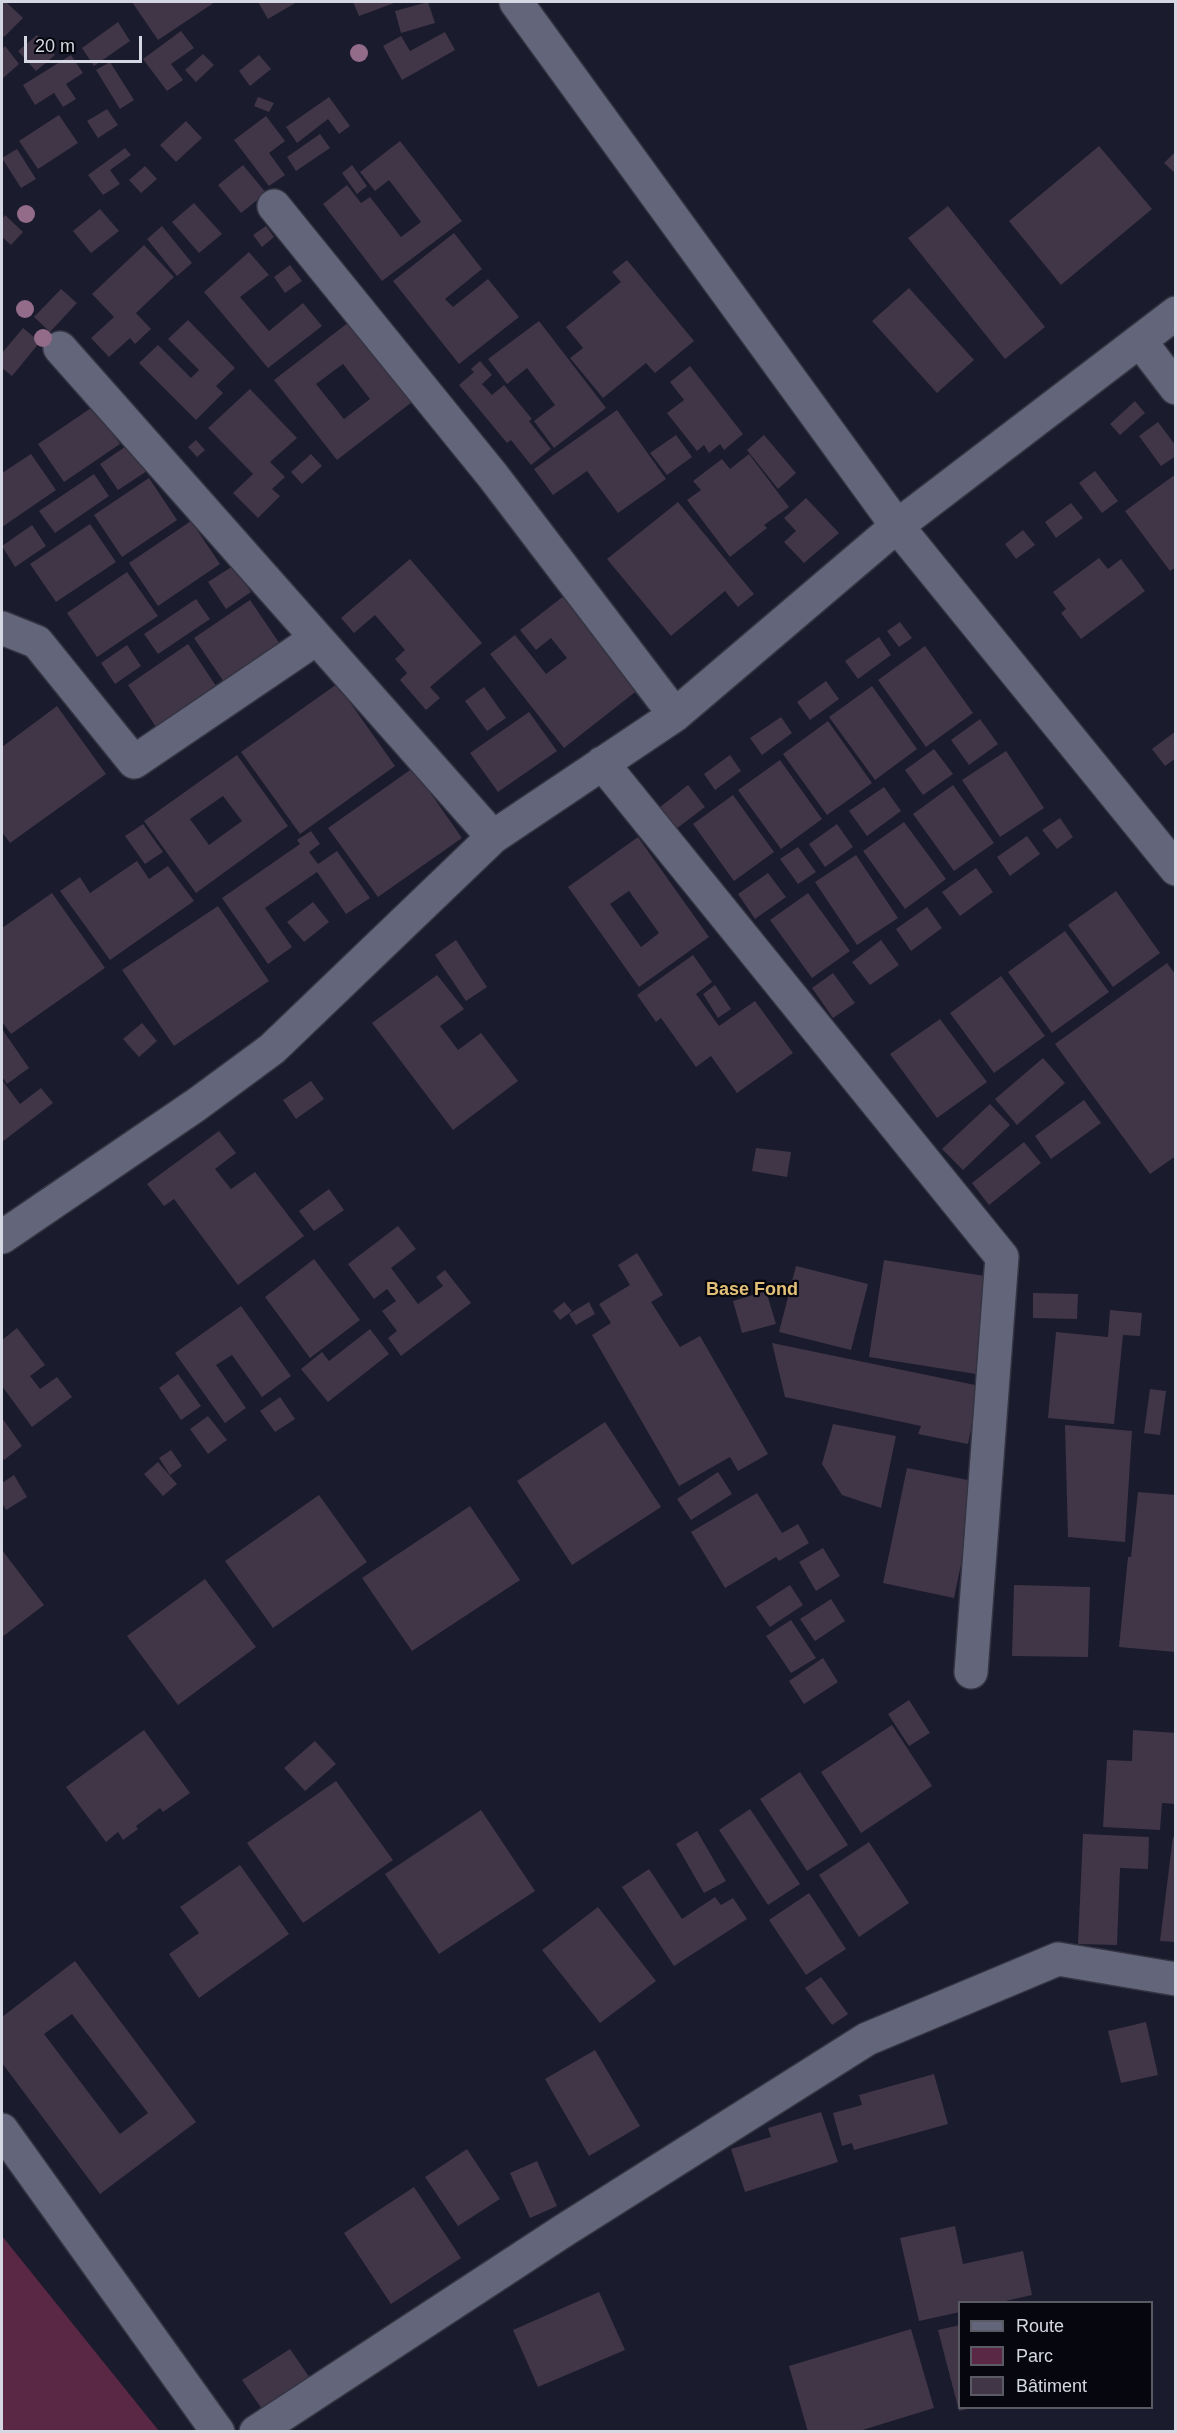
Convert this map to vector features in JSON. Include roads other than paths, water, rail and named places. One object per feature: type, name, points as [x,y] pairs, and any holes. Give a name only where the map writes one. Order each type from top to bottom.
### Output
[{"type":"street","points":[[516,2],[897,526],[1176,869]]},
{"type":"street","points":[[274,206],[493,476],[675,715]]},
{"type":"street","points":[[2,1237],[196,1105],[272,1049],[493,837],[675,715],[897,526],[1176,313]]},
{"type":"street","points":[[1140,341],[1176,388]]},
{"type":"street","points":[[60,348],[493,837]]},
{"type":"street","points":[[2,628],[37,642],[134,762],[317,638]]},
{"type":"street","points":[[602,763],[1002,1257],[971,1672]]},
{"type":"street","points":[[256,2432],[563,2231],[867,2039],[1058,1959],[1176,1979]]},
{"type":"street","points":[[2,2130],[218,2432]]},
{"type":"district","name":"Base Fond","points":[[752,1290]]}]
